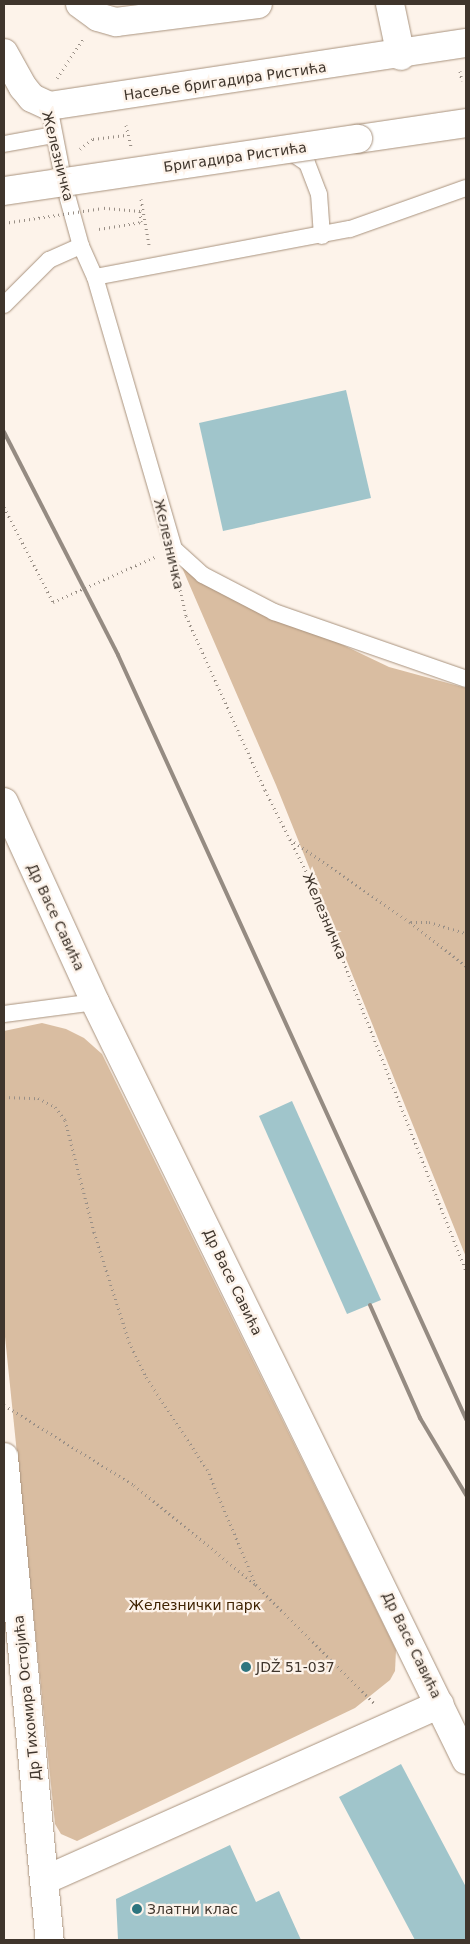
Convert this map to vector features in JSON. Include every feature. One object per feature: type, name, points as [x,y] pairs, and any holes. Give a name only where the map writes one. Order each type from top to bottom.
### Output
[{"type":"street","points":[[89,10],[116,22],[134,22],[258,4]]},
{"type":"street","points":[[390,4],[400,56]]},
{"type":"street","name":"Насеље бригадира Ристића","points":[[44,104],[400,56],[466,44]]},
{"type":"street","name":"Железничка","points":[[4,54],[23,87],[44,104]]},
{"type":"street","name":"Бригадира Ристића","points":[[4,191],[466,123]]},
{"type":"street","name":"Др Васе Савића","points":[[4,802],[95,1002],[466,1760]]},
{"type":"street","name":"Др Тихомира Остојића","points":[[4,1457],[50,1940]]},
{"type":"street","points":[[45,1880],[440,1704]]},
{"type":"lane","name":"Железничка","points":[[44,104],[54,135],[82,246],[95,277],[174,549]]},
{"type":"lane","points":[[4,144],[54,135]]},
{"type":"lane","points":[[148,173],[292,153],[307,163],[316,186],[322,236]]},
{"type":"lane","points":[[95,277],[322,236],[380,220],[466,188]]},
{"type":"lane","points":[[4,305],[49,260],[82,246]]},
{"type":"lane","points":[[174,549],[203,575],[274,612],[466,679]]},
{"type":"lane","points":[[4,1014],[95,1002]]},
{"type":"path","points":[[44,104],[89,10]]},
{"type":"path","points":[[80,150],[93,139],[128,134]]},
{"type":"path","points":[[4,223],[103,208],[140,211],[141,222],[102,228]]},
{"type":"path","points":[[4,506],[53,602],[174,549]]},
{"type":"path","name":"Железничка","points":[[174,549],[186,616],[314,887],[372,1028],[466,1270]]},
{"type":"path","points":[[290,839],[410,922],[466,966]]},
{"type":"path","points":[[410,922],[429,922],[466,933]]},
{"type":"path","points":[[4,1097],[38,1098],[55,1107],[65,1120],[94,1232],[129,1342],[146,1377],[207,1469],[256,1585]]},
{"type":"path","points":[[4,1405],[134,1485],[256,1585],[396,1725]]},
{"type":"green space","points":[[174,549],[274,612],[389,667],[466,688],[466,1257],[276,785]]},
{"type":"green space","name":"Железнички парк","points":[[42,1023],[66,1029],[84,1038],[102,1054],[396,1650],[395,1671],[390,1680],[355,1708],[77,1841],[61,1834],[55,1824],[4,1327],[4,1031]]},
{"type":"building","points":[[346,390],[371,498],[223,531],[199,423]]},
{"type":"building","points":[[292,1101],[381,1300],[347,1314],[259,1116]]},
{"type":"building","points":[[401,1764],[466,1887],[466,1940],[415,1940],[339,1797]]},
{"type":"building","points":[[230,1845],[256,1902],[279,1891],[301,1940],[118,1940],[116,1899]]},
{"type":"railway","points":[[4,432],[118,655],[466,1419]]},
{"type":"railway","points":[[370,1305],[420,1418],[466,1495]]},
{"type":"place","name":"JDŽ 51-037","points":[[246,1667]]},
{"type":"place","name":"Златни клас","points":[[137,1909]]}]
